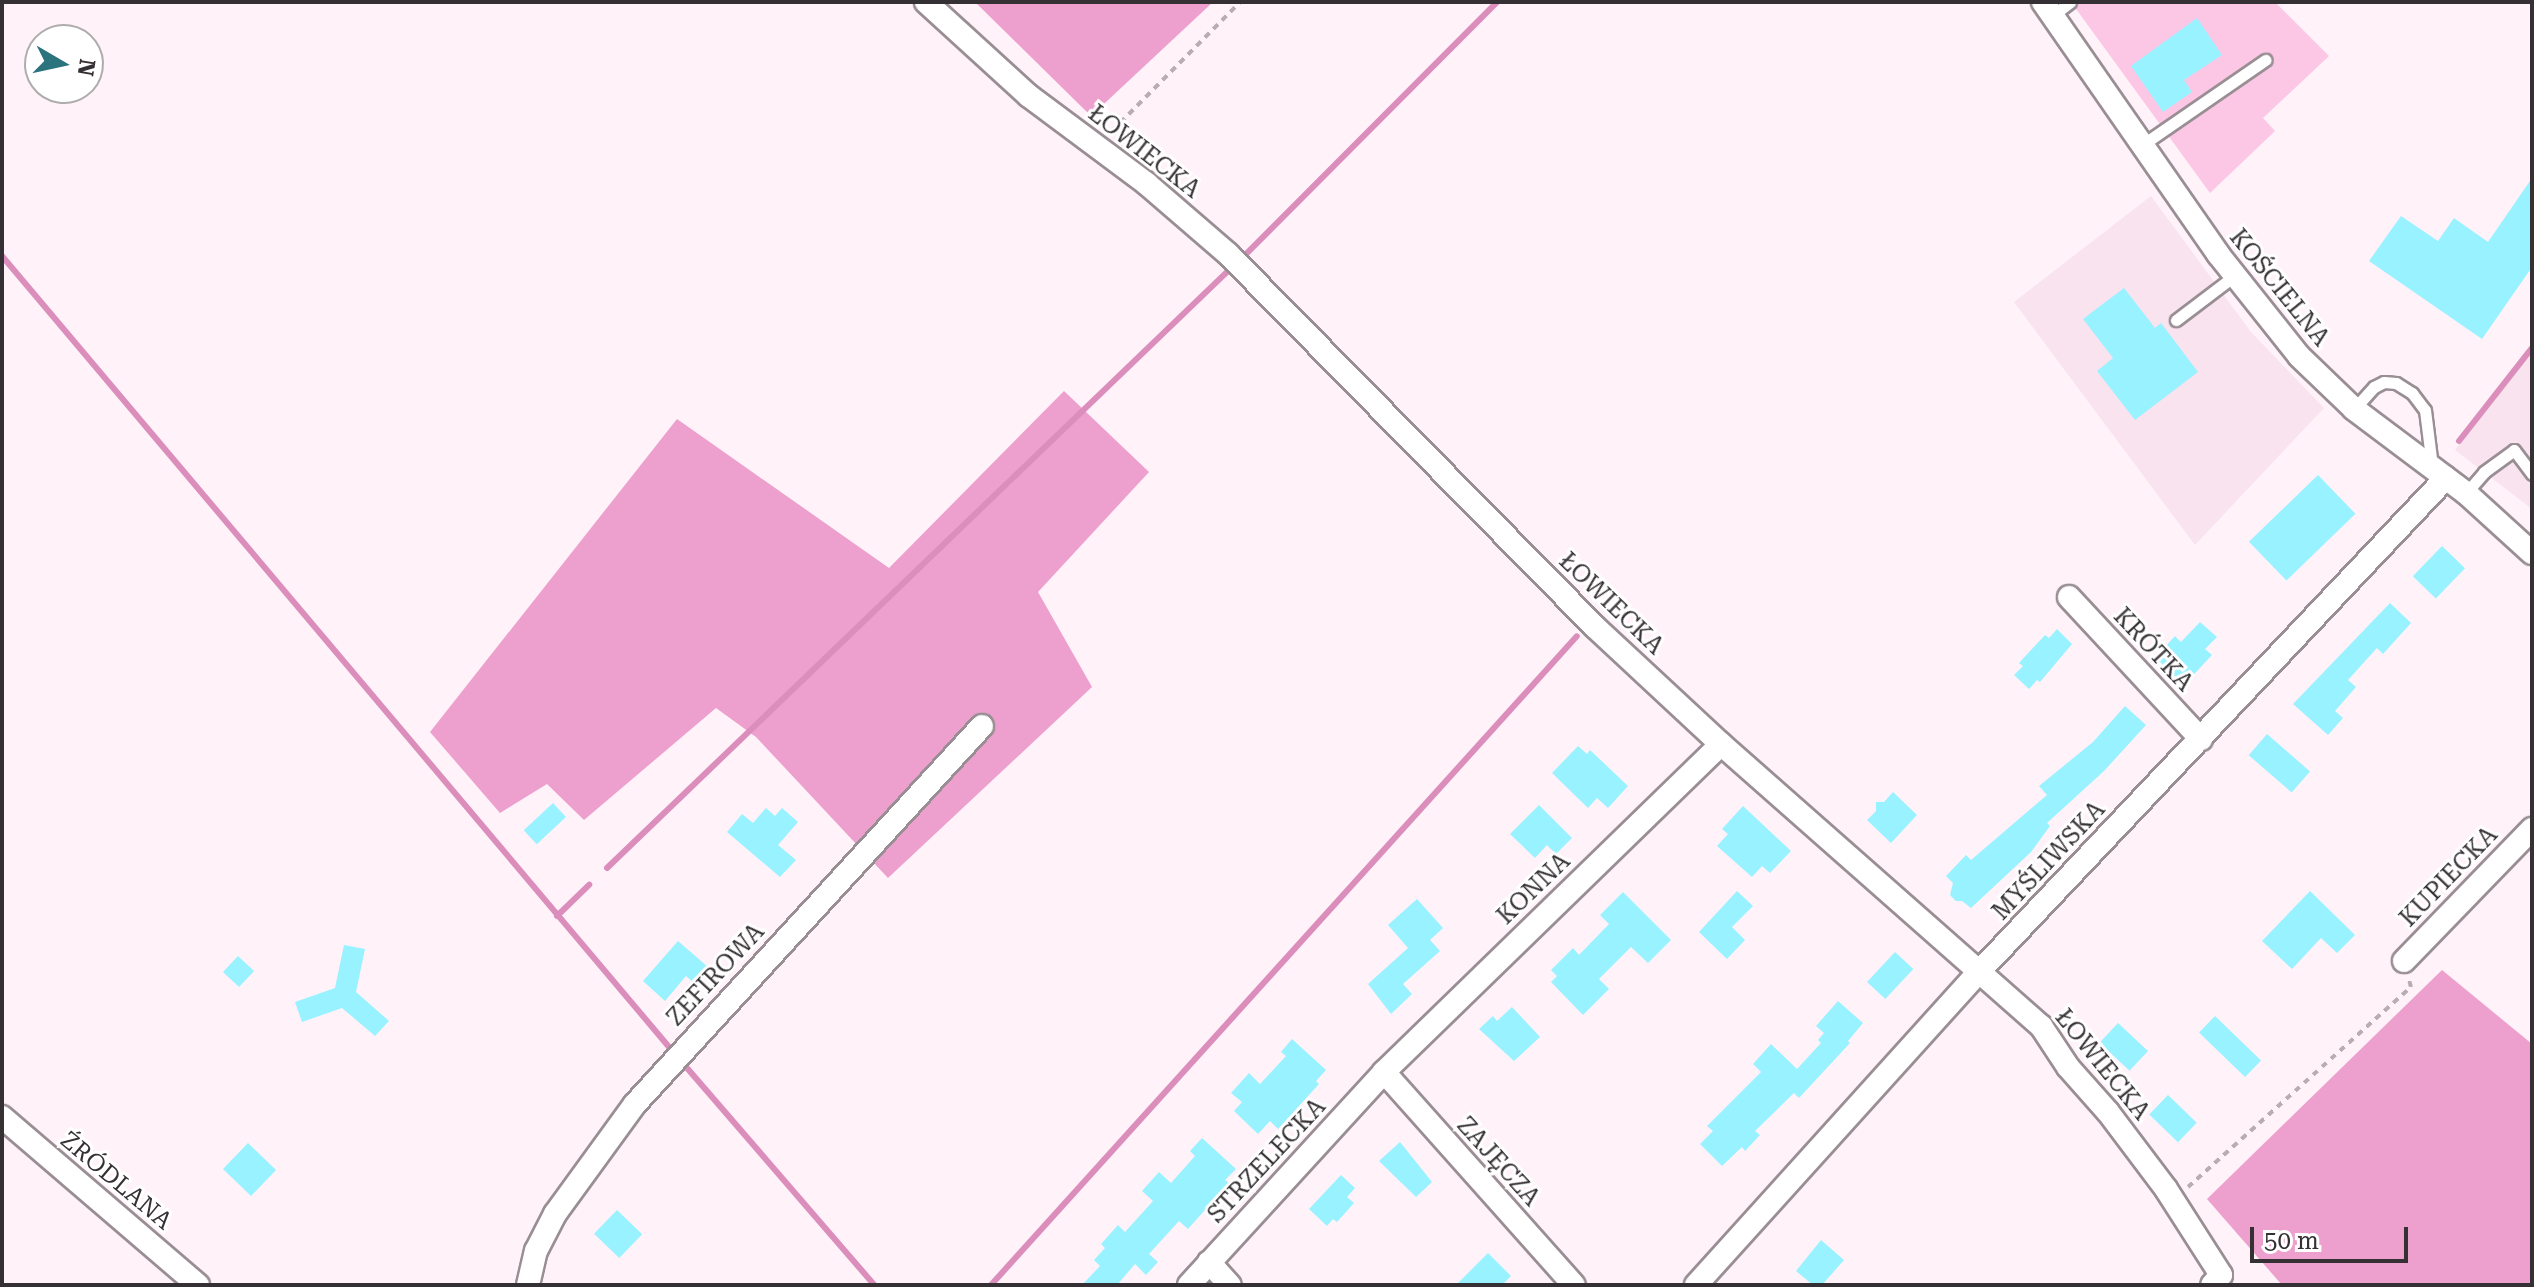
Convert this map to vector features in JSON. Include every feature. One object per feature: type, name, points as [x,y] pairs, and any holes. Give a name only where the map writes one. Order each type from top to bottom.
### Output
[{"type":"street","name":"ŁOWIECKA","points":[[926,2],[1029,96],[1228,254],[1595,627],[1721,744],[2041,1026],[2068,1067],[2108,1112],[2166,1189],[2217,1280]]},
{"type":"street","name":"KOŚCIELNA","points":[[2055,6],[2142,145],[2234,276],[2305,363],[2354,409],[2466,493],[2532,553]]},
{"type":"street","name":"MYŚLIWSKA","points":[[1696,1285],[1978,973],[2201,739],[2439,472]]},
{"type":"street","name":"KRÓTKA","points":[[2069,597],[2201,739]]},
{"type":"street","name":"ZEFIROWA","points":[[528,1285],[536,1251],[555,1214],[635,1104],[982,726]]},
{"type":"street","name":"KONNA","points":[[1384,1072],[1721,744]]},
{"type":"street","name":"KUPIECKA","points":[[2404,961],[2532,829]]},
{"type":"street","name":"STRZELECKA","points":[[1189,1285],[1384,1072]]},
{"type":"street","name":"ZAJĘCZA","points":[[1384,1072],[1574,1285]]},
{"type":"street","name":"ŹRÓDLANA","points":[[2,1117],[198,1285]]},
{"type":"street","points":[[1209,1262],[1230,1285]]},
{"type":"lane","points":[[2142,145],[2265,60]]},
{"type":"lane","points":[[2176,320],[2234,276]]},
{"type":"lane","points":[[2354,409],[2374,387],[2384,382],[2396,383],[2412,393],[2425,410],[2439,472]]},
{"type":"lane","points":[[2466,493],[2484,472],[2514,450],[2532,474]]},
{"type":"path","points":[[1097,147],[1240,2]]},
{"type":"path","points":[[2166,1189],[2187,1188],[2411,987],[2404,961]]},
{"type":"shaded area","points":[[975,2],[1213,2],[1091,116]]},
{"type":"shaded area","points":[[2071,2],[2275,2],[2329,56],[2263,118],[2275,131],[2210,193]]},
{"type":"shaded area","points":[[2151,196],[2251,332],[2324,408],[2195,545],[2014,302]]},
{"type":"shaded area","points":[[2532,353],[2532,509],[2455,450]]},
{"type":"shaded area","points":[[1064,391],[1149,472],[1038,592],[1092,687],[888,878],[756,737],[716,708],[584,820],[547,784],[500,813],[430,732],[677,419],[889,568]]},
{"type":"shaded area","points":[[2442,970],[2532,1044],[2532,1285],[2282,1285],[2207,1199]]},
{"type":"building","points":[[2197,18],[2222,55],[2184,80],[2192,92],[2163,112],[2131,66]]},
{"type":"building","points":[[2532,178],[2532,267],[2482,339],[2369,261],[2401,216],[2438,241],[2454,218],[2488,242]]},
{"type":"building","points":[[2124,288],[2155,328],[2161,323],[2198,372],[2135,420],[2097,371],[2113,358],[2083,319]]},
{"type":"building","points":[[2318,475],[2356,514],[2286,581],[2249,542]]},
{"type":"building","points":[[2442,546],[2465,568],[2436,598],[2413,576]]},
{"type":"building","points":[[2390,603],[2411,623],[2383,654],[2377,648],[2348,680],[2356,687],[2335,711],[2343,718],[2328,735],[2293,704]]},
{"type":"building","points":[[2200,622],[2217,637],[2205,649],[2212,655],[2184,685],[2155,658],[2175,636],[2181,642]]},
{"type":"building","points":[[2057,629],[2072,644],[2040,682],[2037,680],[2029,689],[2014,675],[2023,666],[2019,663],[2045,635],[2049,638]]},
{"type":"building","points":[[2125,706],[2146,725],[2104,771],[2047,823],[2050,826],[2031,852],[1971,908],[1962,901],[1956,901],[1950,895],[1953,883],[1946,876],[1966,855],[1971,860],[2047,795],[2039,786],[2093,742]]},
{"type":"building","points":[[2267,734],[2310,771],[2292,793],[2249,755]]},
{"type":"building","points":[[1578,746],[1587,754],[1590,750],[1628,786],[1608,808],[1597,798],[1588,808],[1552,773]]},
{"type":"building","points":[[1893,792],[1917,815],[1891,843],[1867,820],[1876,811],[1876,802],[1884,802]]},
{"type":"building","points":[[553,803],[566,817],[537,844],[524,830]]},
{"type":"building","points":[[1539,805],[1572,838],[1556,854],[1547,845],[1535,858],[1510,834]]},
{"type":"building","points":[[1743,806],[1791,851],[1770,873],[1762,866],[1752,877],[1717,846],[1728,834],[1722,829]]},
{"type":"building","points":[[766,808],[775,816],[782,808],[798,822],[778,845],[796,860],[780,877],[727,832],[742,814],[753,823]]},
{"type":"building","points":[[1737,891],[1753,906],[1732,927],[1745,940],[1727,959],[1699,932]]},
{"type":"building","points":[[2310,891],[2355,935],[2337,953],[2321,938],[2292,969],[2262,941]]},
{"type":"building","points":[[1623,892],[1671,940],[1648,963],[1631,947],[1599,979],[1609,989],[1583,1015],[1551,982],[1557,976],[1551,970],[1573,948],[1579,955],[1609,924],[1600,915]]},
{"type":"building","points":[[1417,899],[1443,928],[1430,940],[1440,951],[1403,984],[1412,994],[1391,1014],[1368,984],[1408,948],[1388,925]]},
{"type":"building","points":[[678,941],[708,967],[694,983],[686,976],[665,1001],[643,981]]},
{"type":"building","points":[[344,945],[365,949],[356,992],[389,1021],[375,1036],[342,1008],[302,1022],[295,1002],[335,988]]},
{"type":"building","points":[[1895,952],[1913,969],[1885,999],[1867,982]]},
{"type":"building","points":[[238,956],[254,971],[239,987],[223,972]]},
{"type":"building","points":[[1838,1001],[1863,1023],[1848,1041],[1850,1043],[1799,1098],[1794,1093],[1755,1131],[1760,1135],[1745,1151],[1742,1147],[1722,1166],[1700,1144],[1713,1131],[1707,1126],[1761,1072],[1753,1064],[1771,1044],[1797,1069],[1821,1043],[1818,1040],[1824,1033],[1816,1026]]},
{"type":"building","points":[[1512,1007],[1540,1037],[1514,1061],[1479,1029],[1493,1016],[1497,1021]]},
{"type":"building","points":[[2215,1016],[2261,1060],[2245,1077],[2199,1033]]},
{"type":"building","points":[[2118,1023],[2148,1051],[2130,1071],[2100,1043]]},
{"type":"building","points":[[1292,1039],[1326,1070],[1316,1081],[1319,1084],[1278,1129],[1270,1121],[1258,1134],[1234,1111],[1242,1102],[1231,1093],[1249,1073],[1260,1084],[1286,1056],[1281,1052]]},
{"type":"building","points":[[2168,1095],[2197,1123],[2178,1142],[2149,1114]]},
{"type":"building","points":[[1202,1138],[1236,1169],[1225,1180],[1229,1183],[1188,1229],[1179,1221],[1149,1254],[1158,1262],[1146,1275],[1135,1264],[1117,1285],[1082,1285],[1100,1266],[1094,1260],[1105,1248],[1101,1244],[1118,1225],[1125,1232],[1153,1201],[1142,1191],[1159,1172],[1171,1183],[1195,1156],[1190,1151]]},
{"type":"building","points":[[1400,1142],[1432,1182],[1416,1197],[1379,1161]]},
{"type":"building","points":[[248,1143],[276,1170],[251,1196],[223,1169]]},
{"type":"building","points":[[1341,1175],[1355,1188],[1347,1197],[1354,1203],[1337,1222],[1333,1219],[1327,1226],[1309,1209]]},
{"type":"building","points":[[617,1210],[642,1234],[619,1258],[594,1234]]},
{"type":"building","points":[[1821,1240],[1844,1260],[1822,1285],[1813,1285],[1796,1271]]},
{"type":"building","points":[[1488,1253],[1511,1276],[1502,1285],[1456,1285]]},
{"type":"waterway","points":[[1245,255],[1497,2]]},
{"type":"waterway","points":[[2,256],[669,1047]]},
{"type":"waterway","points":[[607,868],[1229,270]]},
{"type":"waterway","points":[[2459,441],[2532,348]]},
{"type":"waterway","points":[[991,1285],[1577,636]]},
{"type":"waterway","points":[[557,916],[589,885]]},
{"type":"waterway","points":[[687,1068],[874,1285]]}]
